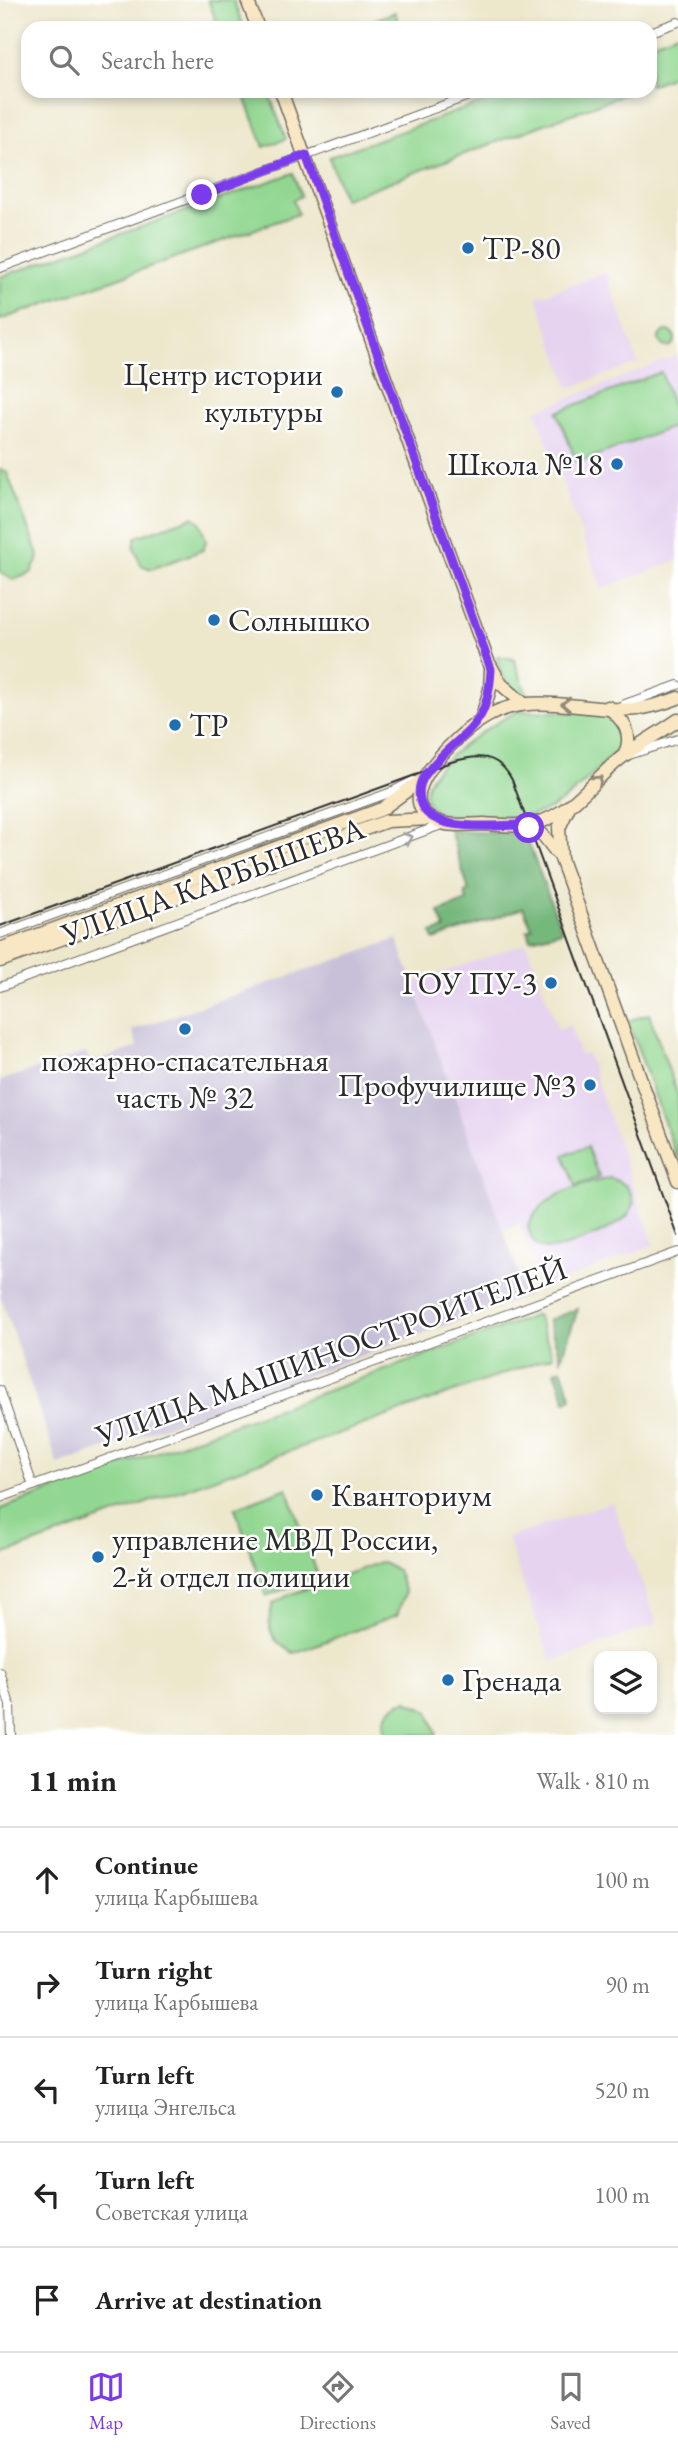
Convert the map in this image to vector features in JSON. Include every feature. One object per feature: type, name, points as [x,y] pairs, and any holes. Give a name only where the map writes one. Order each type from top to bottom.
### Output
[{"type":"main road","points":[[247,0],[255,21]]},
{"type":"main road","points":[[284,98],[491,669],[506,689],[524,704]]},
{"type":"main road","points":[[481,720],[490,689],[491,669]]},
{"type":"main road","name":"УЛИЦА КАРБЫШЕВА","points":[[0,948],[382,809],[422,778],[481,720],[524,704],[635,709],[678,698]]},
{"type":"main road","points":[[608,707],[625,724],[629,736],[624,755]]},
{"type":"main road","name":"УЛИЦА КАРБЫШЕВА","points":[[0,961],[387,821],[520,825],[537,823],[570,806],[624,755],[641,747],[678,720]]},
{"type":"main road","points":[[422,778],[420,802],[438,821]]},
{"type":"main road","points":[[561,859],[559,828],[570,806]]},
{"type":"main road","points":[[520,825],[544,835],[561,859],[678,1182]]},
{"type":"street","points":[[657,30],[678,22]]},
{"type":"street","points":[[0,268],[463,98]]},
{"type":"street","name":"УЛИЦА КАРБЫШЕВА","points":[[608,707],[632,704],[678,685]]},
{"type":"street","name":"УЛИЦА КАРБЫШЕВА","points":[[624,755],[678,738]]},
{"type":"street","name":"УЛИЦА КАРБЫШЕВА","points":[[0,934],[389,793],[422,778]]},
{"type":"street","name":"УЛИЦА КАРБЫШЕВА","points":[[0,987],[438,821]]},
{"type":"street","name":"УЛИЦА МАШИНОСТРОИТЕЛЕЙ","points":[[0,1498],[678,1252]]},
{"type":"street","points":[[0,1390],[33,1486]]},
{"type":"street","points":[[0,1672],[10,1705],[11,1735]]},
{"type":"shaded area","points":[[606,272],[638,363],[569,388],[537,297]]},
{"type":"shaded area","name":"Школа №18","points":[[678,355],[678,560],[602,589],[536,411]]},
{"type":"shaded area","points":[[397,939],[527,1296],[58,1465],[0,1295],[0,1081],[86,1052],[90,1063],[138,1047],[132,1030]]},
{"type":"shaded area","points":[[526,943],[558,1029],[570,1025],[580,1055],[587,1053],[654,1245],[544,1288],[520,1224],[503,1230],[413,983]]},
{"type":"shaded area","points":[[612,1502],[657,1624],[551,1662],[507,1538]]},
{"type":"green space","points":[[208,0],[233,0],[241,21],[216,21]]},
{"type":"green space","points":[[395,12],[398,21],[371,21]]},
{"type":"green space","points":[[678,33],[678,74],[657,82],[657,40]]},
{"type":"green space","points":[[246,98],[271,98],[286,139],[264,147]]},
{"type":"green space","points":[[494,98],[614,98],[344,199],[329,157]]},
{"type":"green space","points":[[293,173],[301,196],[293,200],[298,214],[0,320],[0,277]]},
{"type":"green space","points":[[667,331],[673,333],[673,345],[667,347],[661,345],[659,339],[661,333]]},
{"type":"green space","points":[[661,372],[678,425],[577,463],[557,412]]},
{"type":"green space","points":[[0,469],[7,473],[39,557],[31,573],[13,580],[0,572]]},
{"type":"green space","points":[[193,517],[200,522],[206,541],[203,550],[151,569],[141,565],[134,548],[136,537]]},
{"type":"green space","points":[[497,656],[514,659],[527,696],[510,686],[500,669]]},
{"type":"green space","points":[[519,711],[601,713],[612,720],[618,729],[619,739],[615,752],[568,797],[543,812],[501,818],[453,816],[436,811],[426,799],[427,784],[437,769],[472,739]]},
{"type":"green space","points":[[450,831],[525,834],[562,931],[531,939],[527,930],[532,928],[523,908],[434,940],[432,933],[445,929],[439,912],[467,901],[465,892],[469,891]]},
{"type":"green space","points":[[649,1014],[678,1096],[678,1161],[628,1021]]},
{"type":"green space","points":[[587,1147],[599,1177],[576,1186],[564,1155]]},
{"type":"green space","points":[[610,1178],[624,1184],[631,1194],[634,1204],[625,1218],[598,1234],[572,1244],[550,1249],[536,1244],[528,1226],[542,1206],[574,1188]]},
{"type":"green space","points":[[578,1309],[561,1359],[548,1320]]},
{"type":"green space","points":[[537,1315],[553,1356],[0,1556],[0,1509]]},
{"type":"green space","points":[[561,1369],[572,1398],[566,1401],[555,1371]]},
{"type":"green space","points":[[287,1488],[318,1576],[266,1596],[235,1508]]},
{"type":"green space","points":[[380,1562],[397,1570],[405,1593],[397,1615],[294,1653],[275,1639],[270,1628],[273,1604],[289,1595]]},
{"type":"green space","points":[[407,1701],[428,1711],[437,1735],[386,1735],[384,1723],[388,1713],[396,1705]]},
{"type":"tram line","points":[[0,926],[451,762],[478,757],[494,760],[512,780],[678,1236]]},
{"type":"place","name":"ТР-80","points":[[468,248]]},
{"type":"place","name":"Центр истории культуры","points":[[337,392]]},
{"type":"place","name":"Школа №18","points":[[617,464]]},
{"type":"place","name":"Солнышко","points":[[214,620]]},
{"type":"place","name":"ТР","points":[[175,725]]},
{"type":"place","name":"ГОУ ПУ-3","points":[[551,983]]},
{"type":"place","name":"пожарно-спасательная часть № 32","points":[[185,1029]]},
{"type":"place","name":"Профучилище №3","points":[[590,1085]]},
{"type":"place","name":"Кванториум","points":[[317,1495]]},
{"type":"place","name":"управление МВД России, 2-й отдел полиции","points":[[98,1557]]},
{"type":"place","name":"Гренада","points":[[448,1680]]},
{"type":"route","points":[[202,195],[306,155],[491,669],[490,689],[481,720],[432,764],[420,781],[420,802],[426,813],[444,824],[520,825],[529,828]]}]
